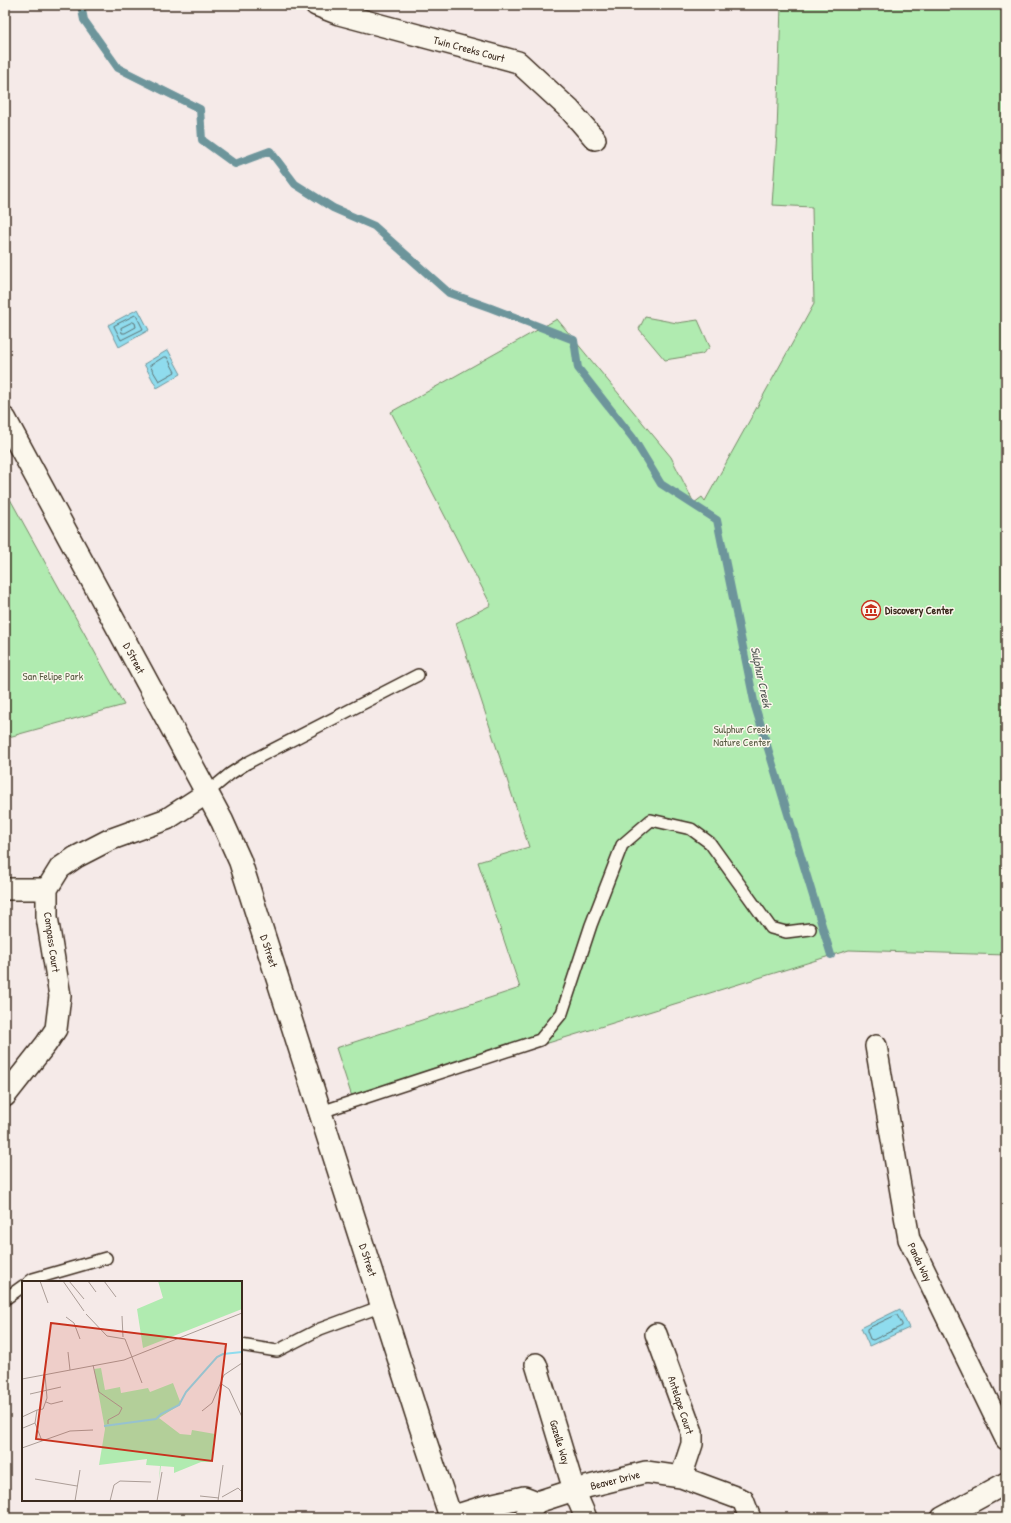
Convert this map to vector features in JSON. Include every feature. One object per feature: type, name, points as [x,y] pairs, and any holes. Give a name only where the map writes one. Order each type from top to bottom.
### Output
[{"type":"main road","name":"D Street","points":[[5,419],[207,792],[240,861],[451,1518]]},
{"type":"street","name":"Twin Creeks Court","points":[[316,5],[341,10],[518,62],[570,110],[595,139]]},
{"type":"street","points":[[5,889],[47,889],[60,868],[76,857],[109,840],[167,819],[207,792]]},
{"type":"street","name":"Compass Court","points":[[5,1096],[46,1044],[56,1028],[60,996],[47,917],[47,889]]},
{"type":"street","name":"Panda Way","points":[[876,1046],[909,1239],[1006,1439]]},
{"type":"street","name":"Antelope Court","points":[[656,1334],[692,1432],[692,1444],[681,1477]]},
{"type":"street","name":"Gazelle Way","points":[[536,1364],[574,1490],[586,1518]]},
{"type":"street","name":"Beaver Drive","points":[[451,1518],[489,1505],[524,1497],[537,1502],[574,1490],[646,1472],[681,1477],[743,1500],[750,1518]]},
{"type":"street","points":[[942,1518],[1006,1483]]},
{"type":"street","points":[[524,1518],[537,1502]]},
{"type":"lane","points":[[207,792],[247,763],[418,675]]},
{"type":"lane","points":[[321,1112],[540,1040],[562,1013],[591,925],[622,845],[651,820],[692,829],[710,843],[771,928],[786,932],[810,929]]},
{"type":"lane","points":[[31,1281],[106,1258]]},
{"type":"lane","points":[[5,1300],[22,1287]]},
{"type":"lane","points":[[242,1345],[277,1351],[320,1329],[382,1306]]},
{"type":"green space","name":"Sulphur Creek Nature Center","points":[[781,5],[1006,5],[1006,955],[849,950],[354,1103],[336,1048],[520,988],[478,862],[529,847],[456,623],[491,605],[391,412],[557,319],[671,457],[694,503],[702,497],[705,501],[814,304],[812,207],[772,205],[777,133]]},
{"type":"green space","points":[[645,317],[677,323],[698,320],[710,347],[702,354],[665,360],[639,329]]},
{"type":"green space","name":"San Felipe Park","points":[[5,490],[124,705],[5,738]]},
{"type":"water","points":[[138,309],[149,330],[119,347],[108,325]]},
{"type":"water","points":[[168,350],[181,374],[157,388],[144,364]]},
{"type":"water","points":[[900,1309],[909,1328],[869,1346],[861,1328]]},
{"type":"waterway","name":"Sulphur Creek","points":[[81,5],[84,20],[118,68],[200,109],[202,140],[235,164],[270,151],[295,184],[333,208],[374,226],[449,293],[574,340],[578,368],[633,438],[661,484],[717,520],[755,706],[831,955]]},
{"type":"place","name":"Discovery Center","points":[[871,610]]}]
